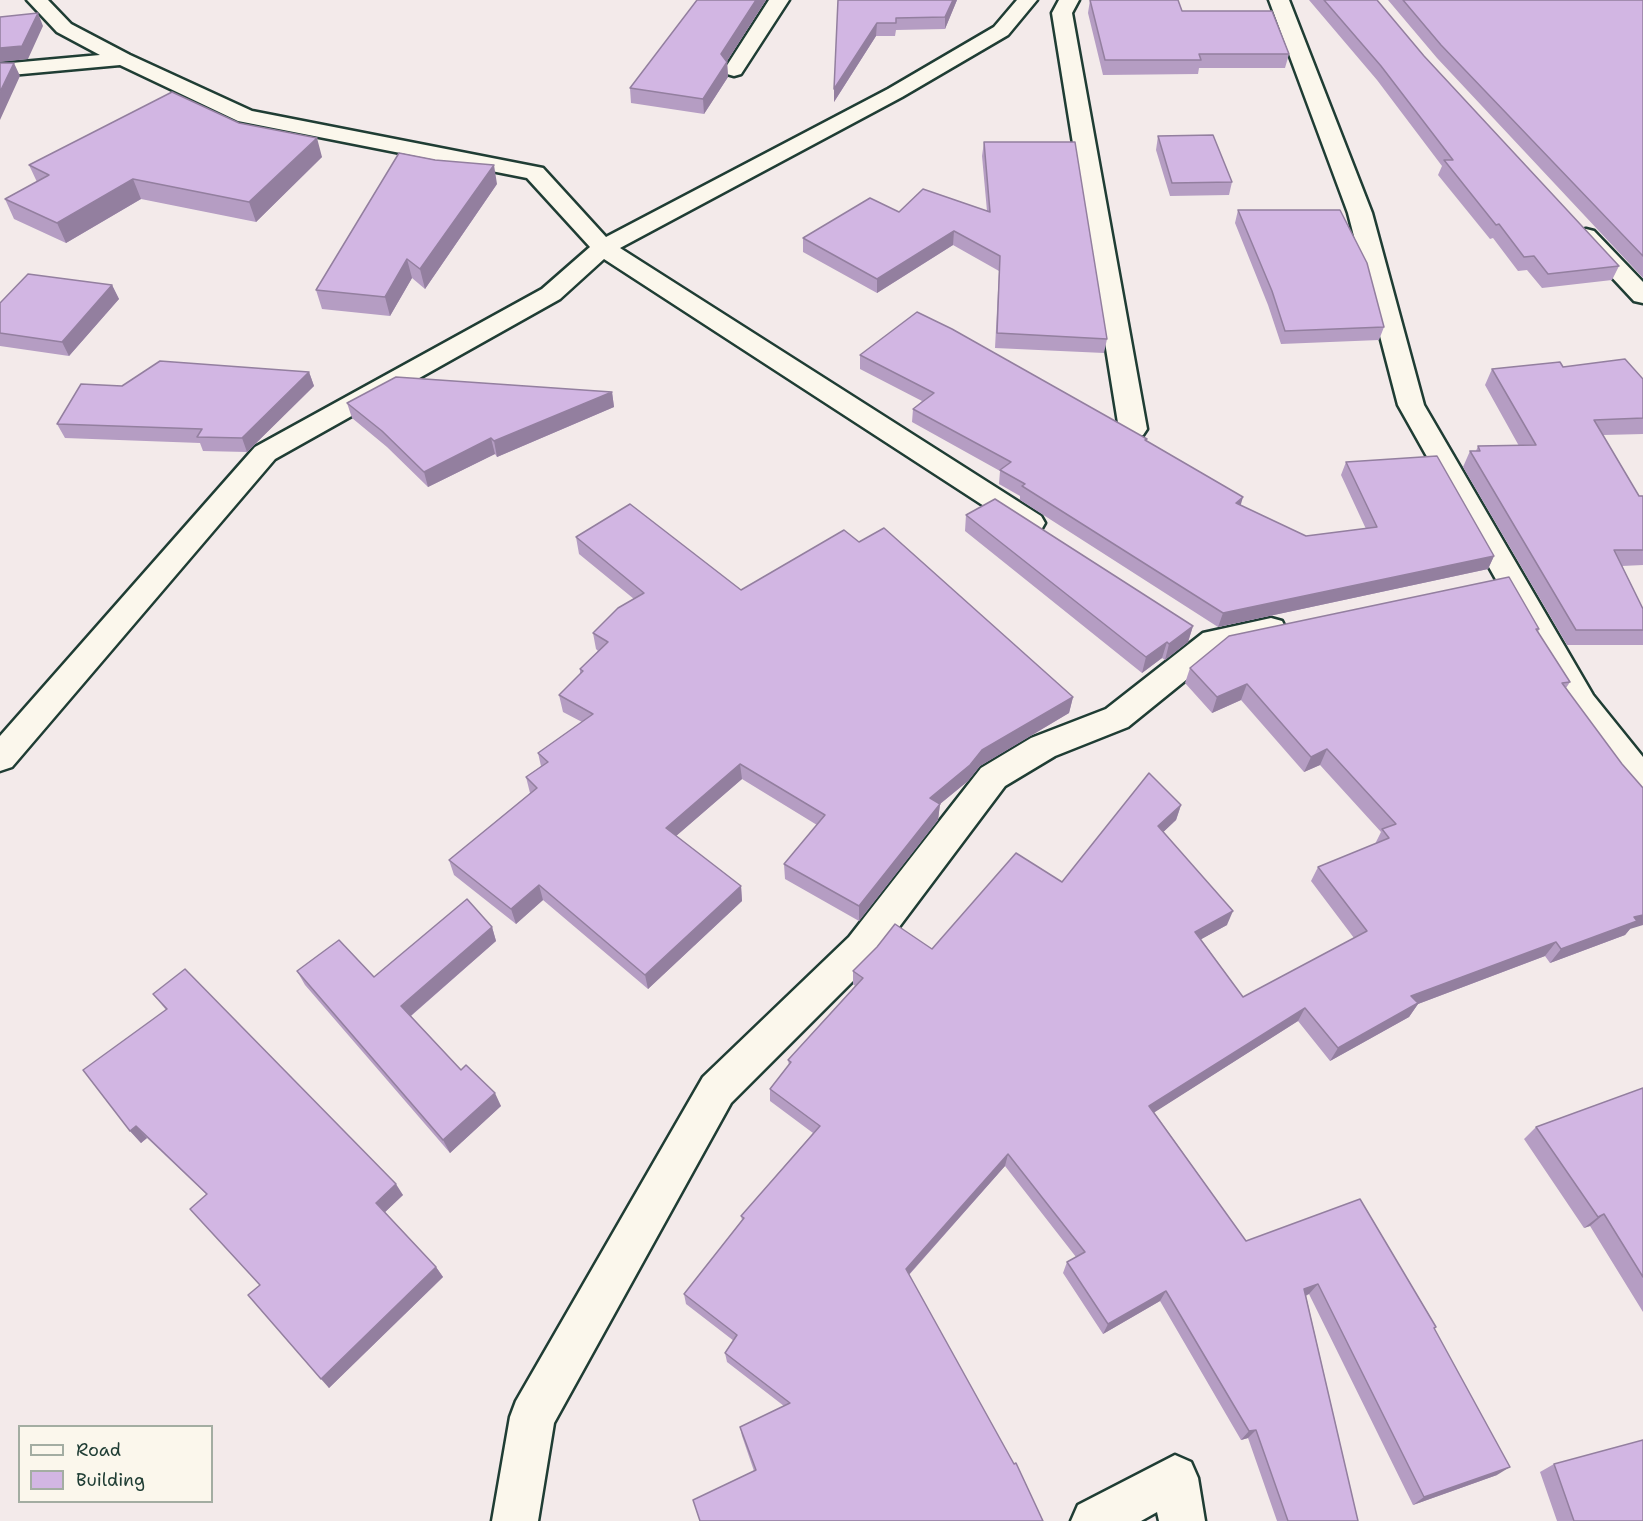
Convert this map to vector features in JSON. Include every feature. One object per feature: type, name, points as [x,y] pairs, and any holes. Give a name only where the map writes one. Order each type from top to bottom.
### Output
[{"type":"street","points":[[37,0],[64,28],[123,59],[246,116],[535,173],[603,248],[1053,538]]},
{"type":"street","points":[[734,70],[779,0]]},
{"type":"street","points":[[1280,0],[1360,213],[1411,405],[1493,581],[1582,704],[1643,781]]},
{"type":"street","points":[[0,758],[265,453],[550,294],[603,248],[895,93],[1001,31],[1023,5],[1066,6],[1134,429]]},
{"type":"street","points":[[0,69],[123,59]]},
{"type":"street","points":[[1570,218],[1640,289]]},
{"type":"street","points":[[515,1521],[532,1417],[717,1090],[862,948],[993,777],[1043,747],[1117,718],[1204,635],[1305,622]]},
{"type":"street","points":[[1094,1521],[1175,1478],[1182,1521]]},
{"type":"building","points":[[697,0],[756,0],[721,54],[727,62],[703,99],[630,88]]},
{"type":"building","points":[[838,0],[953,0],[945,17],[896,18],[896,23],[877,23],[834,89]]},
{"type":"building","points":[[1090,0],[1178,0],[1182,11],[1272,11],[1289,54],[1199,54],[1201,60],[1105,60]]},
{"type":"building","points":[[1324,0],[1377,0],[1424,56],[1619,266],[1548,274],[1534,256],[1524,257],[1444,160],[1453,160],[1381,66]]},
{"type":"building","points":[[1403,0],[1643,0],[1643,256],[1441,45]]},
{"type":"building","points":[[38,13],[22,46],[0,48],[0,17]]},
{"type":"building","points":[[0,63],[14,63],[0,92]]},
{"type":"building","points":[[172,92],[239,123],[317,138],[249,202],[133,179],[57,223],[5,199],[49,175],[29,165]]},
{"type":"building","points":[[1213,135],[1232,182],[1172,183],[1158,136]]},
{"type":"building","points":[[984,142],[1075,142],[1107,339],[997,333],[1000,256],[954,231],[877,279],[803,238],[870,198],[899,212],[923,189],[990,212]]},
{"type":"building","points":[[399,153],[435,160],[494,165],[420,269],[407,259],[385,297],[316,290]]},
{"type":"building","points":[[1238,210],[1340,210],[1367,263],[1384,327],[1285,331],[1272,291]]},
{"type":"building","points":[[28,274],[112,285],[62,342],[0,333],[0,303]]},
{"type":"building","points":[[917,312],[952,329],[1147,439],[1145,440],[1243,497],[1236,503],[1306,536],[1377,527],[1346,462],[1437,456],[1494,556],[1223,613],[1000,470],[1011,462],[913,409],[934,393],[860,355]]},
{"type":"building","points":[[1625,359],[1643,379],[1643,418],[1594,420],[1639,496],[1643,496],[1643,550],[1614,550],[1643,609],[1643,630],[1576,630],[1470,451],[1480,451],[1478,446],[1536,445],[1492,369],[1560,362],[1563,367]]},
{"type":"building","points":[[160,361],[309,372],[242,438],[197,437],[202,429],[57,424],[81,384],[122,386]]},
{"type":"building","points":[[396,377],[612,392],[494,441],[491,438],[424,472],[382,431],[347,403]]},
{"type":"building","points":[[995,499],[1193,626],[1169,644],[1167,642],[1146,657],[966,515]]},
{"type":"building","points":[[630,504],[741,590],[844,530],[859,542],[884,528],[1073,697],[982,750],[970,765],[930,798],[940,804],[859,906],[784,864],[825,815],[740,764],[666,828],[741,886],[645,975],[539,885],[511,909],[449,860],[537,788],[526,777],[548,762],[538,753],[593,714],[559,695],[583,671],[580,669],[608,642],[593,633],[618,608],[644,593],[576,537]]},
{"type":"building","points":[[1509,577],[1539,629],[1536,629],[1570,682],[1562,683],[1622,764],[1643,788],[1643,915],[1634,917],[1637,921],[1561,949],[1556,942],[1411,996],[1418,1003],[1338,1048],[1305,1008],[1149,1106],[1246,1241],[1360,1199],[1436,1327],[1434,1328],[1510,1467],[1424,1497],[1318,1284],[1304,1289],[1358,1521],[1288,1521],[1256,1430],[1249,1431],[1166,1291],[1108,1324],[1067,1262],[1085,1252],[1008,1154],[906,1269],[1014,1464],[1016,1463],[1043,1521],[700,1521],[693,1500],[756,1470],[740,1427],[790,1403],[725,1353],[737,1335],[684,1294],[744,1218],[741,1216],[820,1126],[770,1089],[791,1062],[788,1060],[863,978],[853,971],[877,947],[895,924],[932,949],[1016,853],[1062,882],[1149,773],[1181,805],[1158,826],[1233,911],[1195,932],[1243,997],[1367,931],[1318,867],[1389,838],[1382,829],[1396,824],[1327,749],[1311,757],[1247,684],[1217,697],[1190,668],[1229,636]]},
{"type":"building","points":[[467,899],[492,927],[401,1006],[461,1070],[466,1065],[495,1093],[443,1140],[297,971],[339,940],[374,977]]},
{"type":"building","points":[[185,969],[396,1184],[376,1203],[436,1267],[321,1379],[248,1295],[260,1285],[190,1209],[207,1194],[136,1126],[130,1131],[83,1070],[167,1009],[153,994]]},
{"type":"building","points":[[1643,1088],[1643,1277],[1604,1214],[1598,1217],[1536,1127]]},
{"type":"building","points":[[1643,1440],[1643,1521],[1574,1521],[1554,1464]]}]
